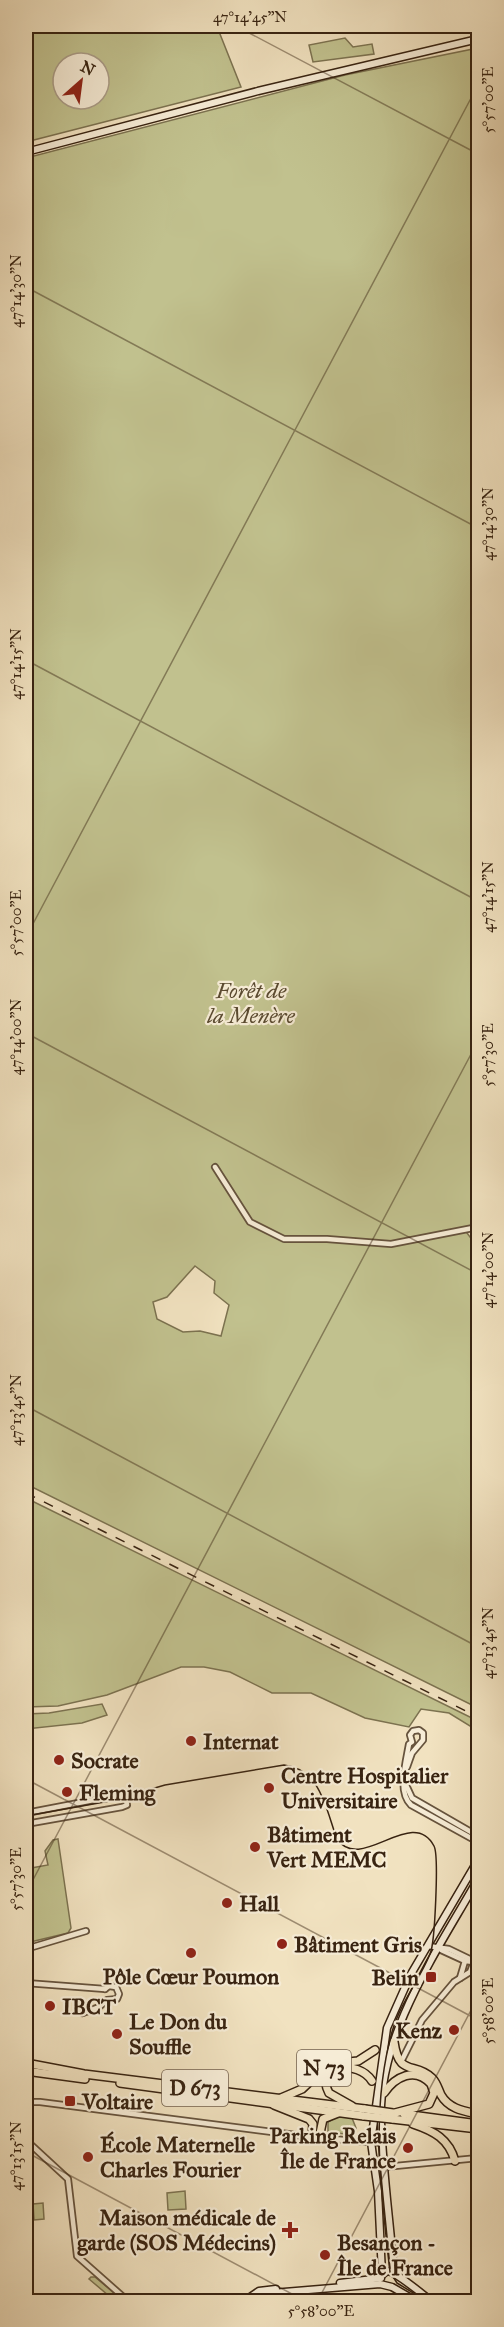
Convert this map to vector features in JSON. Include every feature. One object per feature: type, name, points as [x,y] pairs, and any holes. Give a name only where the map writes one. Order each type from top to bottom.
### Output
[{"type":"main road","points":[[394,2042],[401,2062],[408,2068],[431,2077],[450,2105],[478,2114]]},
{"type":"main road","name":"N 73","points":[[279,2099],[302,2089],[322,2070],[339,2063],[358,2061],[375,2050]]},
{"type":"main road","name":"D 673","points":[[26,2063],[84,2074],[279,2099],[478,2129]]},
{"type":"main road","points":[[362,2111],[329,2093],[326,2084],[328,2075],[335,2069],[348,2067],[364,2072],[372,2081]]},
{"type":"main road","name":"D 673","points":[[27,2071],[343,2112],[362,2111]]},
{"type":"main road","points":[[380,2091],[393,2081],[408,2075],[423,2077],[431,2084],[434,2093],[429,2104],[394,2116]]},
{"type":"main road","points":[[269,2103],[309,2119],[313,2124],[316,2138]]},
{"type":"main road","points":[[316,2138],[323,2119],[343,2112]]},
{"type":"main road","points":[[394,2116],[439,2134],[451,2147],[455,2161]]},
{"type":"main road","name":"D 673","points":[[394,2116],[478,2124]]},
{"type":"street","points":[[26,152],[258,91],[478,39]]},
{"type":"street","points":[[215,1167],[250,1222],[284,1239],[327,1239],[391,1244],[478,1227]]},
{"type":"street","points":[[407,1767],[418,1744],[424,1738],[419,1730],[411,1733],[412,1742],[407,1767],[405,1780],[405,1798],[425,1813],[478,1842]]},
{"type":"street","points":[[412,1742],[418,1744]]},
{"type":"street","points":[[405,1780],[408,1795],[478,1836]]},
{"type":"street","points":[[26,1813],[124,1794],[127,1802],[127,1805],[122,1807],[26,1824]]},
{"type":"street","points":[[425,1813],[433,1810]]},
{"type":"street","points":[[384,2286],[381,2276],[378,2197],[371,2142],[380,2091],[387,2028],[400,1993],[478,1860]]},
{"type":"street","points":[[392,2287],[396,2275],[380,2091],[394,2042],[411,2000],[478,1879]]},
{"type":"street","points":[[26,1949],[86,1931]]},
{"type":"street","points":[[428,1946],[466,1955],[476,1962]]},
{"type":"street","points":[[439,1949],[465,1961],[476,1962]]},
{"type":"street","points":[[401,2062],[422,2020],[460,1978],[470,1972],[476,1962],[478,1951]]},
{"type":"street","points":[[460,1978],[465,1961]]},
{"type":"street","points":[[26,1983],[105,1989],[114,1986],[119,1991],[115,2001],[107,2000],[83,2013]]},
{"type":"street","points":[[105,1989],[104,1996],[107,2000]]},
{"type":"street","name":"N 73","points":[[375,2050],[387,2028]]},
{"type":"street","points":[[372,2081],[380,2091]]},
{"type":"street","points":[[129,2301],[76,2256],[68,2179],[30,2144],[26,2110],[28,2103],[40,2102],[316,2138],[383,2143]]},
{"type":"street","points":[[385,2167],[478,2158]]},
{"type":"street","points":[[243,2301],[266,2290],[381,2276],[387,2271],[433,2301]]},
{"type":"street","points":[[251,2301],[272,2293],[380,2284],[392,2287],[418,2301]]},
{"type":"green space","points":[[26,26],[220,26],[218,29],[241,87],[26,142]]},
{"type":"green space","points":[[345,38],[353,47],[372,44],[374,54],[313,62],[309,45]]},
{"type":"green space","name":"Forêt de la Menère","points":[[478,48],[478,1223],[464,1229],[470,1237],[478,1232],[478,1708],[26,1484],[26,158],[345,75]],"holes":[[[195,1266],[215,1281],[214,1293],[229,1305],[221,1336],[200,1331],[183,1332],[157,1319],[153,1302],[167,1297]]]},
{"type":"green space","points":[[26,1498],[478,1721],[478,1731],[449,1713],[421,1709],[409,1727],[365,1718],[311,1693],[272,1693],[230,1672],[204,1667],[181,1667],[107,1695],[58,1706],[26,1707]]},
{"type":"green space","points":[[102,1704],[107,1715],[82,1723],[26,1729],[26,1714],[49,1713]]},
{"type":"green space","points":[[58,1839],[71,1928],[68,1933],[26,1943],[26,1869],[48,1865],[45,1851],[53,1840]]},
{"type":"green space","points":[[338,2116],[352,2118],[356,2128],[354,2135],[328,2132],[328,2122]]},
{"type":"green space","points":[[185,2191],[186,2209],[168,2210],[167,2193]]},
{"type":"green space","points":[[43,2203],[44,2219],[34,2220],[33,2204]]},
{"type":"green space","points":[[95,2277],[124,2301],[115,2301],[89,2279]]},
{"type":"tram line","points":[[26,1816],[110,1801],[165,1785],[284,1765],[296,1768],[314,1783],[325,1804],[337,1839],[347,1848],[359,1849],[413,1833],[424,1835],[434,1846],[436,1881],[432,1947],[426,1964],[395,2021],[385,2062],[379,2122],[383,2212],[390,2272],[397,2283],[428,2302]]},
{"type":"railway","points":[[26,1493],[478,1717]]},
{"type":"place","name":"Internat","points":[[191,1741]]},
{"type":"place","name":"Socrate","points":[[59,1760]]},
{"type":"place","name":"Centre Hospitalier Universitaire","points":[[269,1788]]},
{"type":"place","name":"Fleming","points":[[67,1792]]},
{"type":"place","name":"Bâtiment Vert MEMC","points":[[255,1847]]},
{"type":"place","name":"Hall","points":[[227,1903]]},
{"type":"place","name":"Bâtiment Gris","points":[[282,1944]]},
{"type":"place","name":"Pôle Cœur Poumon","points":[[191,1953]]},
{"type":"place","name":"Belin","points":[[431,1977]]},
{"type":"place","name":"IBCT","points":[[50,2006]]},
{"type":"place","name":"Kenz","points":[[454,2030]]},
{"type":"place","name":"Le Don du Souffle","points":[[117,2034]]},
{"type":"place","name":"Voltaire","points":[[70,2101]]},
{"type":"place","name":"Parking Relais Île de France","points":[[408,2148]]},
{"type":"place","name":"École Maternelle Charles Fourier","points":[[88,2157]]},
{"type":"place","name":"Maison médicale de garde (SOS Médecins)","points":[[290,2230]]},
{"type":"place","name":"Besançon - Île de France","points":[[325,2255]]}]
